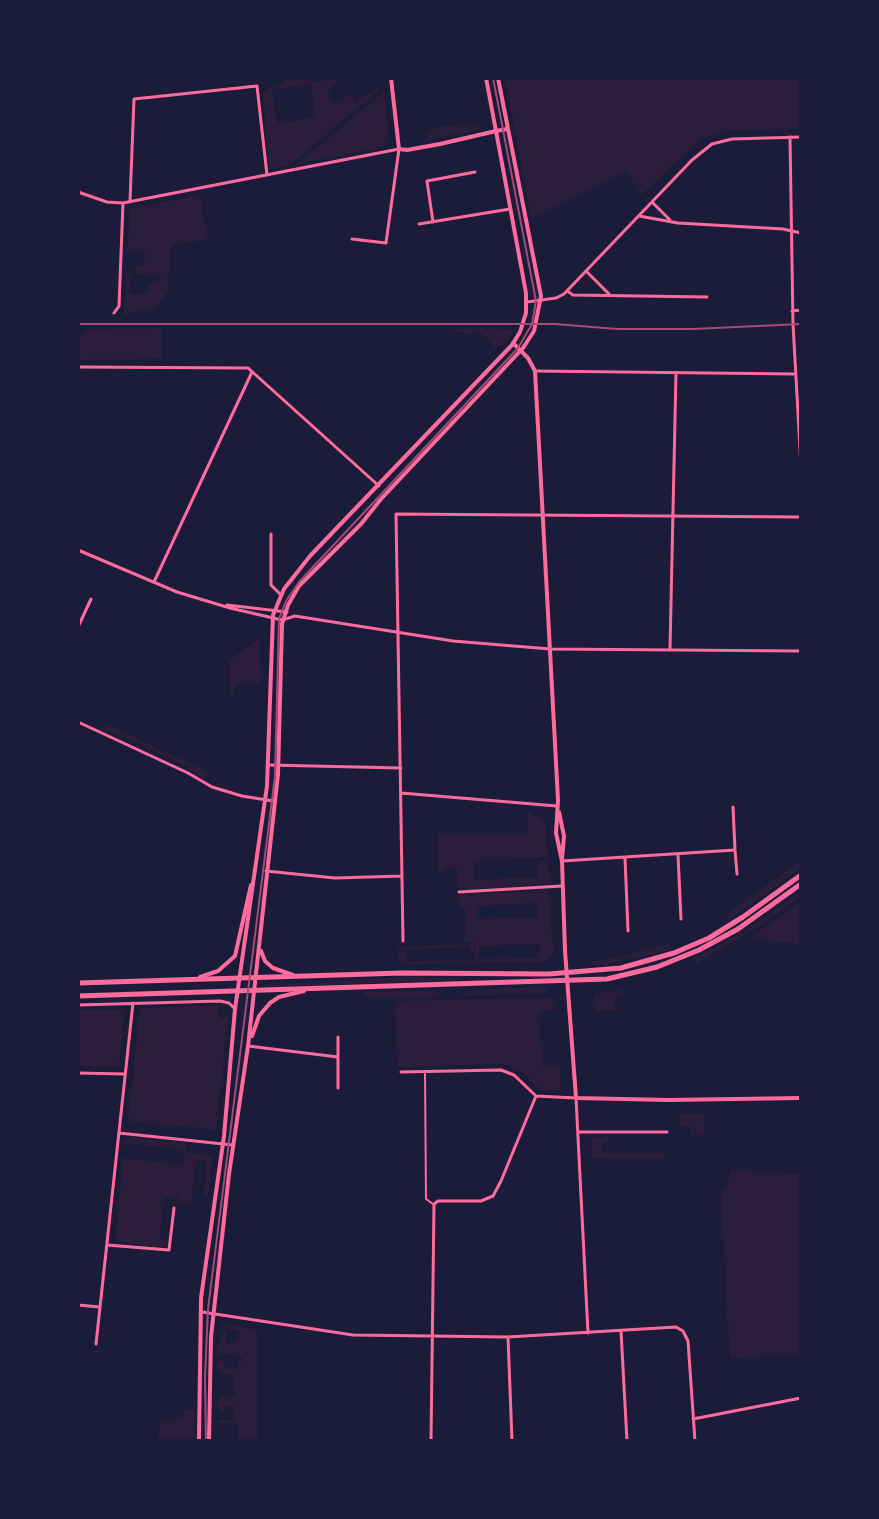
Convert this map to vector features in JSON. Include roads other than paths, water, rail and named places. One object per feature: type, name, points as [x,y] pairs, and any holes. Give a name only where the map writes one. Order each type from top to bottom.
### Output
[{"type":"main road","points":[[391,78],[399,149],[440,144],[507,129]]},
{"type":"main road","points":[[199,1441],[198,1372],[208,1243],[223,1144],[235,1009],[243,979],[269,765],[272,618],[281,595],[320,545],[513,343],[523,324],[527,302],[486,78]]},
{"type":"main road","points":[[209,1441],[209,1363],[214,1313],[276,801],[282,620],[299,586],[346,541],[521,350],[534,331],[541,301],[498,78]]},
{"type":"main road","points":[[513,343],[535,371],[558,806],[556,833],[562,861],[576,1098],[801,1098]]},
{"type":"main road","points":[[186,980],[214,973],[235,956],[254,875]]},
{"type":"main road","points":[[78,983],[389,974],[567,973],[631,966],[694,945],[743,917],[801,875]]},
{"type":"main road","points":[[78,996],[568,981],[628,975],[686,957],[733,932],[801,884]]},
{"type":"main road","points":[[259,941],[263,957],[275,969],[315,978]]},
{"type":"main road","points":[[248,1046],[259,1016],[270,1003],[279,997],[309,990]]},
{"type":"street","points":[[130,201],[134,99],[257,86],[267,175]]},
{"type":"street","points":[[790,137],[792,311],[801,467]]},
{"type":"street","points":[[527,302],[556,298],[567,291],[692,160],[712,144],[732,139],[801,137]]},
{"type":"street","points":[[78,192],[107,202],[123,203],[399,149],[386,243],[352,239]]},
{"type":"street","points":[[433,222],[427,181],[475,172]]},
{"type":"street","points":[[652,202],[670,220]]},
{"type":"street","points":[[114,313],[119,306],[123,203]]},
{"type":"street","points":[[419,224],[510,209]]},
{"type":"street","points":[[638,216],[678,223],[801,233]]},
{"type":"street","points":[[586,271],[609,294]]},
{"type":"street","points":[[567,291],[573,295],[707,297]]},
{"type":"street","points":[[792,311],[801,310]]},
{"type":"street","points":[[78,367],[239,366],[252,370],[379,486]]},
{"type":"street","points":[[154,582],[252,370]]},
{"type":"street","points":[[535,371],[795,374]]},
{"type":"street","points":[[670,650],[676,373]]},
{"type":"street","points":[[403,941],[396,514],[801,517]]},
{"type":"street","points":[[271,534],[271,585],[281,595]]},
{"type":"street","points":[[78,550],[154,582],[223,605],[282,620],[290,615]]},
{"type":"street","points":[[78,627],[91,599]]},
{"type":"street","points":[[223,605],[275,609],[290,615],[463,642],[550,649],[801,651]]},
{"type":"street","points":[[78,722],[212,787],[276,801]]},
{"type":"street","points":[[269,765],[401,768]]},
{"type":"street","points":[[401,793],[558,806]]},
{"type":"street","points":[[733,807],[737,874]]},
{"type":"street","points":[[562,861],[735,850]]},
{"type":"street","points":[[678,854],[681,919]]},
{"type":"street","points":[[625,857],[628,931]]},
{"type":"street","points":[[266,871],[335,878],[402,876]]},
{"type":"street","points":[[459,892],[562,886]]},
{"type":"street","points":[[78,1005],[220,1001],[229,1003],[235,1009]]},
{"type":"street","points":[[96,1344],[133,1003]]},
{"type":"street","points":[[338,1037],[338,1088]]},
{"type":"street","points":[[248,1046],[338,1057]]},
{"type":"street","points":[[425,1071],[426,1199],[434,1204]]},
{"type":"street","points":[[401,1072],[505,1071],[514,1075],[536,1096],[576,1098],[588,1333]]},
{"type":"street","points":[[78,1073],[125,1074]]},
{"type":"street","points":[[434,1204],[438,1201],[481,1201],[493,1196],[536,1096]]},
{"type":"street","points":[[578,1132],[667,1132]]},
{"type":"street","points":[[119,1133],[233,1145]]},
{"type":"street","points":[[431,1441],[434,1204]]},
{"type":"street","points":[[107,1245],[169,1250],[174,1208]]},
{"type":"street","points":[[78,1305],[100,1307]]},
{"type":"street","points":[[201,1311],[353,1335],[508,1337],[676,1327],[686,1336],[695,1441]]},
{"type":"street","points":[[621,1331],[627,1441]]},
{"type":"street","points":[[508,1337],[512,1441]]},
{"type":"street","points":[[693,1419],[801,1398]]},
{"type":"tram line","points":[[206,1441],[208,1309],[275,776],[279,619],[286,601],[299,582],[518,348],[532,324],[536,301],[493,78]]},
{"type":"railway","points":[[78,324],[555,324],[617,329],[801,324]]}]
